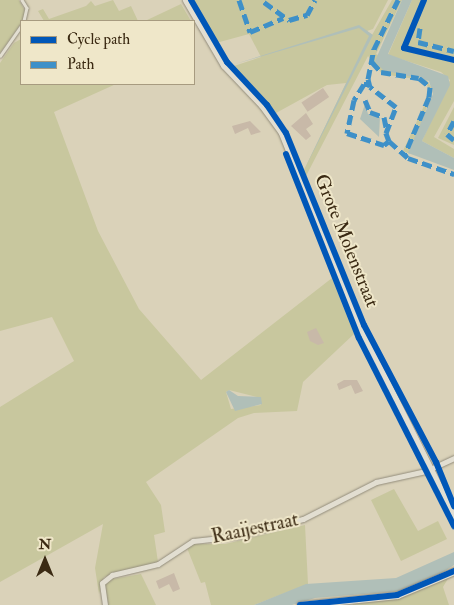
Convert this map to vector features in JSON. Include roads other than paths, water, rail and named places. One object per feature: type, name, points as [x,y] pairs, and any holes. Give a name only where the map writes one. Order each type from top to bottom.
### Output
[{"type":"street","name":"Grote Molenstraat","points":[[186,0],[224,65],[266,110],[282,133],[362,333],[454,517]]},
{"type":"street","points":[[431,469],[454,458]]},
{"type":"street","name":"Raaijestraat","points":[[105,605],[102,590],[105,579],[158,564],[193,541],[239,536],[303,519],[376,482],[431,469]]},
{"type":"street","points":[[300,605],[397,595],[454,571]]},
{"type":"lane","points":[[22,0],[27,8],[24,20]]},
{"type":"lane","points":[[0,56],[20,27]]}]
